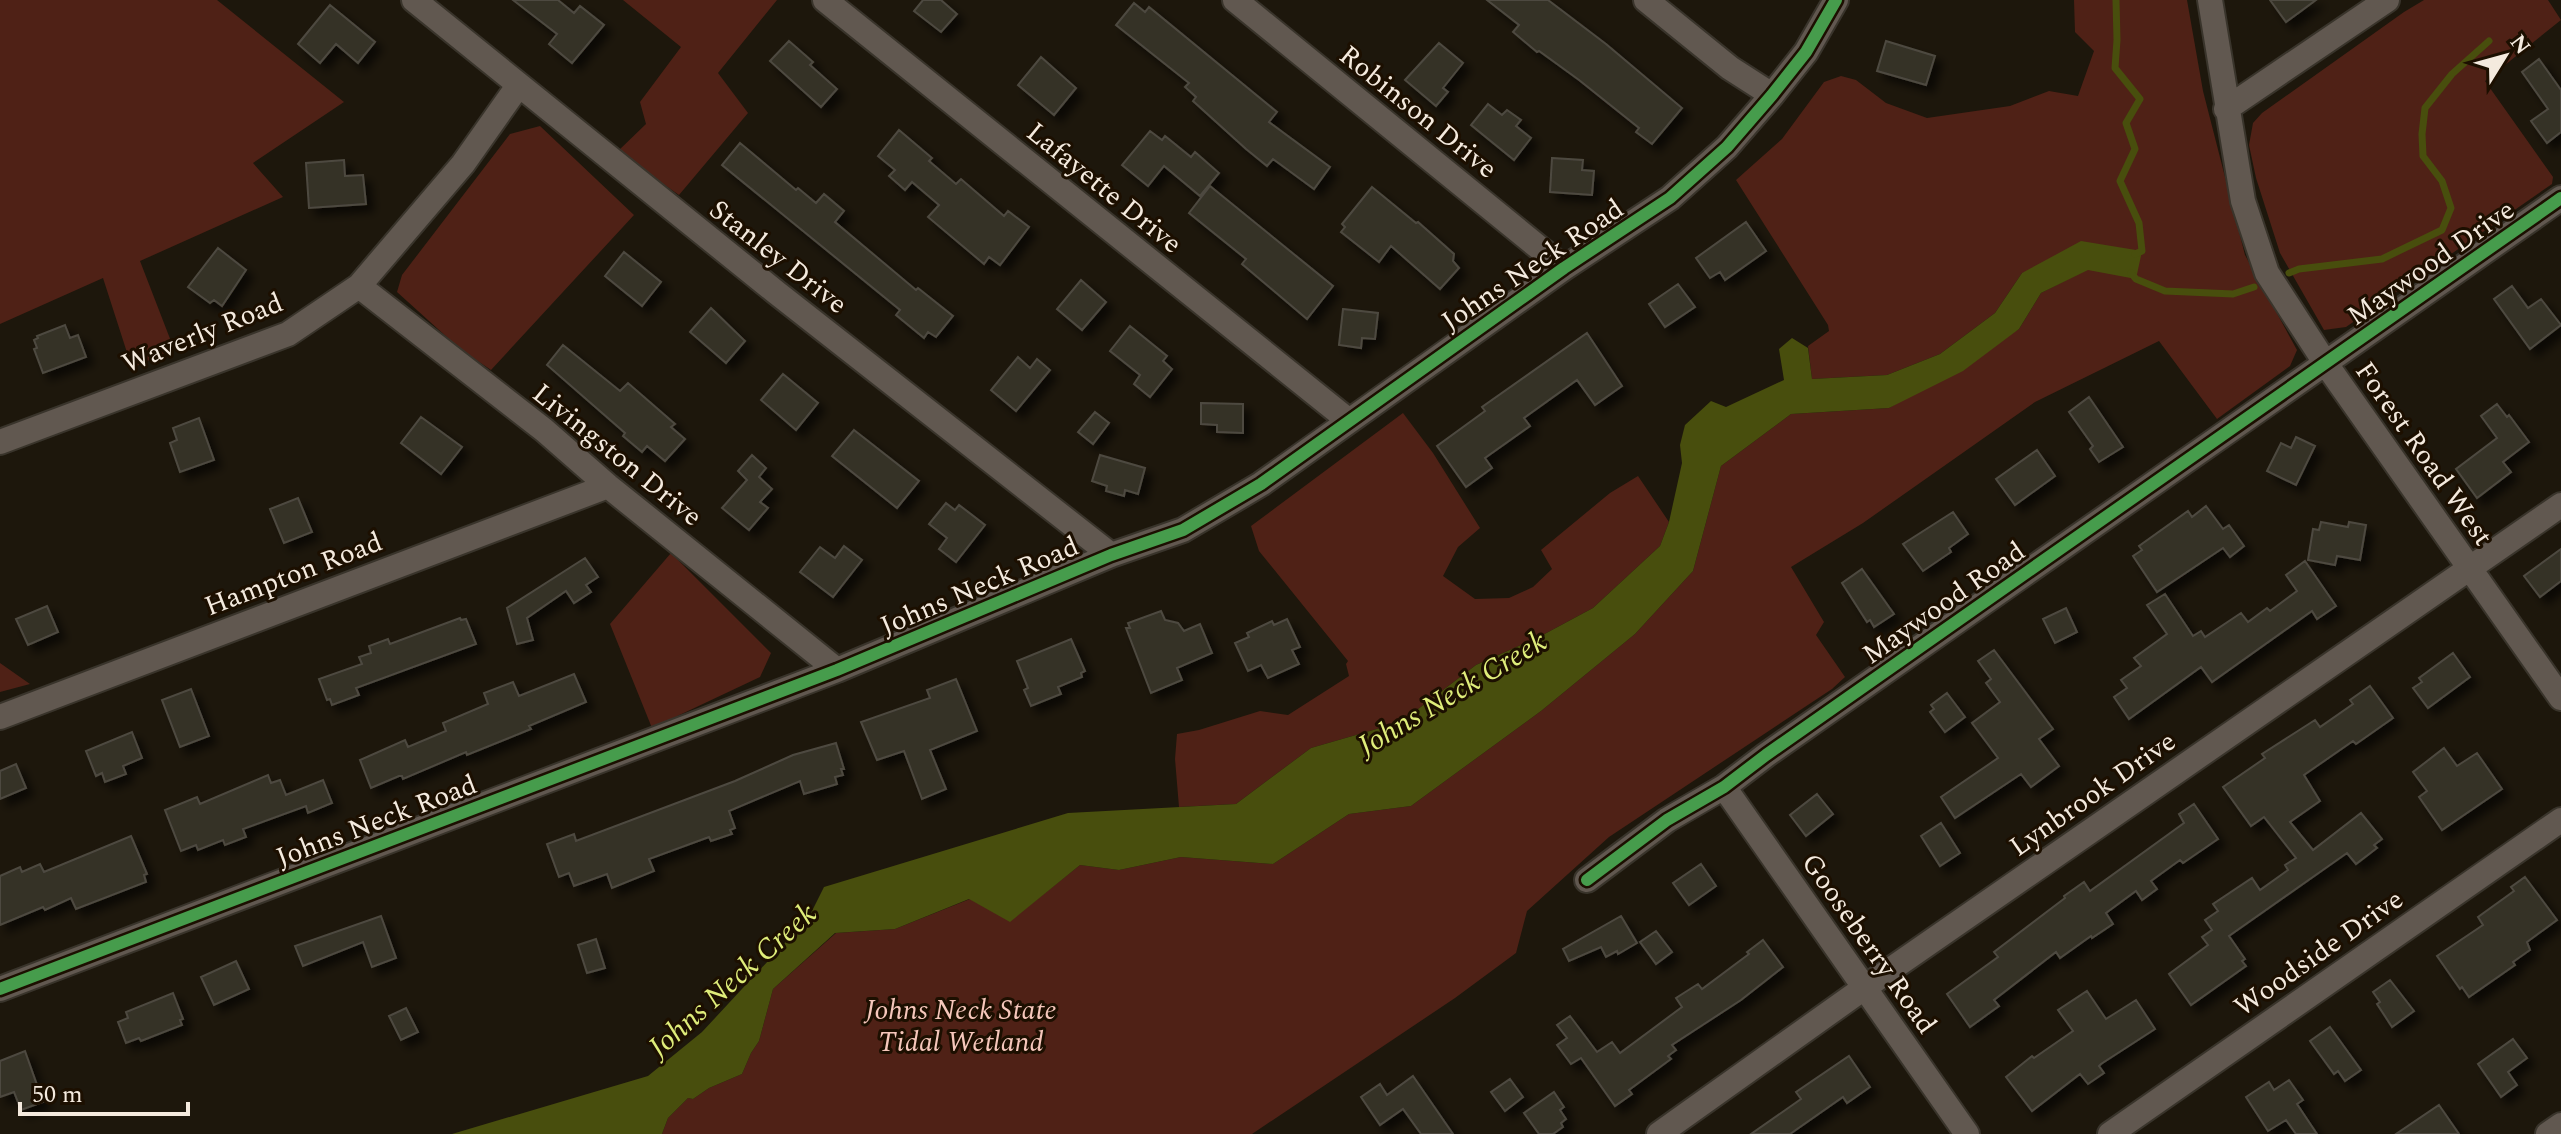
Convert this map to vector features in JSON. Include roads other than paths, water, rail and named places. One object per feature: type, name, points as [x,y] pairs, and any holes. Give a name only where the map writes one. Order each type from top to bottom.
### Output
[{"type":"street","name":"Stanley Drive","points":[[414,0],[765,284],[1111,555]]},
{"type":"street","name":"Lafayette Drive","points":[[825,0],[1348,420]]},
{"type":"street","name":"Robinson Drive","points":[[1235,0],[1564,268]]},
{"type":"street","points":[[1646,0],[1730,68],[1772,95]]},
{"type":"street","name":"Johns Neck Road","points":[[0,989],[837,670],[1111,555],[1183,530],[1261,484],[1564,268],[1670,198],[1727,147],[1772,95],[1806,52],[1836,0]]},
{"type":"street","name":"Forest Road West","points":[[2210,0],[2243,201],[2267,273],[2326,364],[2561,698]]},
{"type":"street","points":[[2226,109],[2387,0]]},
{"type":"street","name":"Waverly Road","points":[[0,442],[288,334],[359,286],[463,164],[518,86]]},
{"type":"street","name":"Maywood Drive","points":[[2326,364],[2561,198]]},
{"type":"street","name":"Livingston Drive","points":[[359,286],[544,430],[608,486],[837,670]]},
{"type":"street","name":"Maywood Road","points":[[1587,880],[1667,820],[1724,787],[2326,364]]},
{"type":"street","name":"Hampton Road","points":[[0,717],[608,486]]},
{"type":"street","name":"Lynbrook Drive","points":[[1659,1134],[1864,988],[2561,505]]},
{"type":"street","name":"Gooseberry Road","points":[[1724,787],[1967,1134]]},
{"type":"street","name":"Woodside Drive","points":[[2110,1134],[2561,820]]},
{"type":"street","points":[[2548,1134],[2561,1125]]},
{"type":"water","points":[[2081,241],[2142,251],[2136,279],[2088,270],[2041,293],[2019,329],[1963,371],[1889,408],[1791,414],[1721,466],[1693,571],[1635,634],[1541,711],[1411,806],[1349,814],[1273,864],[1181,857],[1119,870],[1080,865],[1010,922],[969,899],[895,929],[835,933],[773,989],[759,1041],[742,1074],[709,1088],[693,1099],[688,1098],[668,1118],[662,1134],[452,1134],[648,1076],[702,1032],[809,917],[824,887],[1068,813],[1236,804],[1311,748],[1401,722],[1476,665],[1539,637],[1593,608],[1660,546],[1669,522],[1682,463],[1680,445],[1685,425],[1711,401],[1726,407],[1784,380],[1779,349],[1792,338],[1808,348],[1812,379],[1887,375],[1940,354],[1995,313],[2022,273]]},
{"type":"waterway","points":[[2116,0],[2115,68],[2140,99],[2126,123],[2135,149],[2120,181],[2139,223],[2142,251],[2135,254]]},
{"type":"waterway","name":"Johns Neck Creek","points":[[2289,273],[2299,269],[2382,259],[2442,230],[2451,208],[2442,181],[2423,156],[2425,108],[2452,74],[2489,41]]},
{"type":"waterway","name":"Johns Neck Creek","points":[[2131,273],[2136,279],[2165,291],[2233,294],[2254,287]]},
{"type":"park label","name":"Johns Neck State Tidal Wetland","points":[[961,1025]]}]
